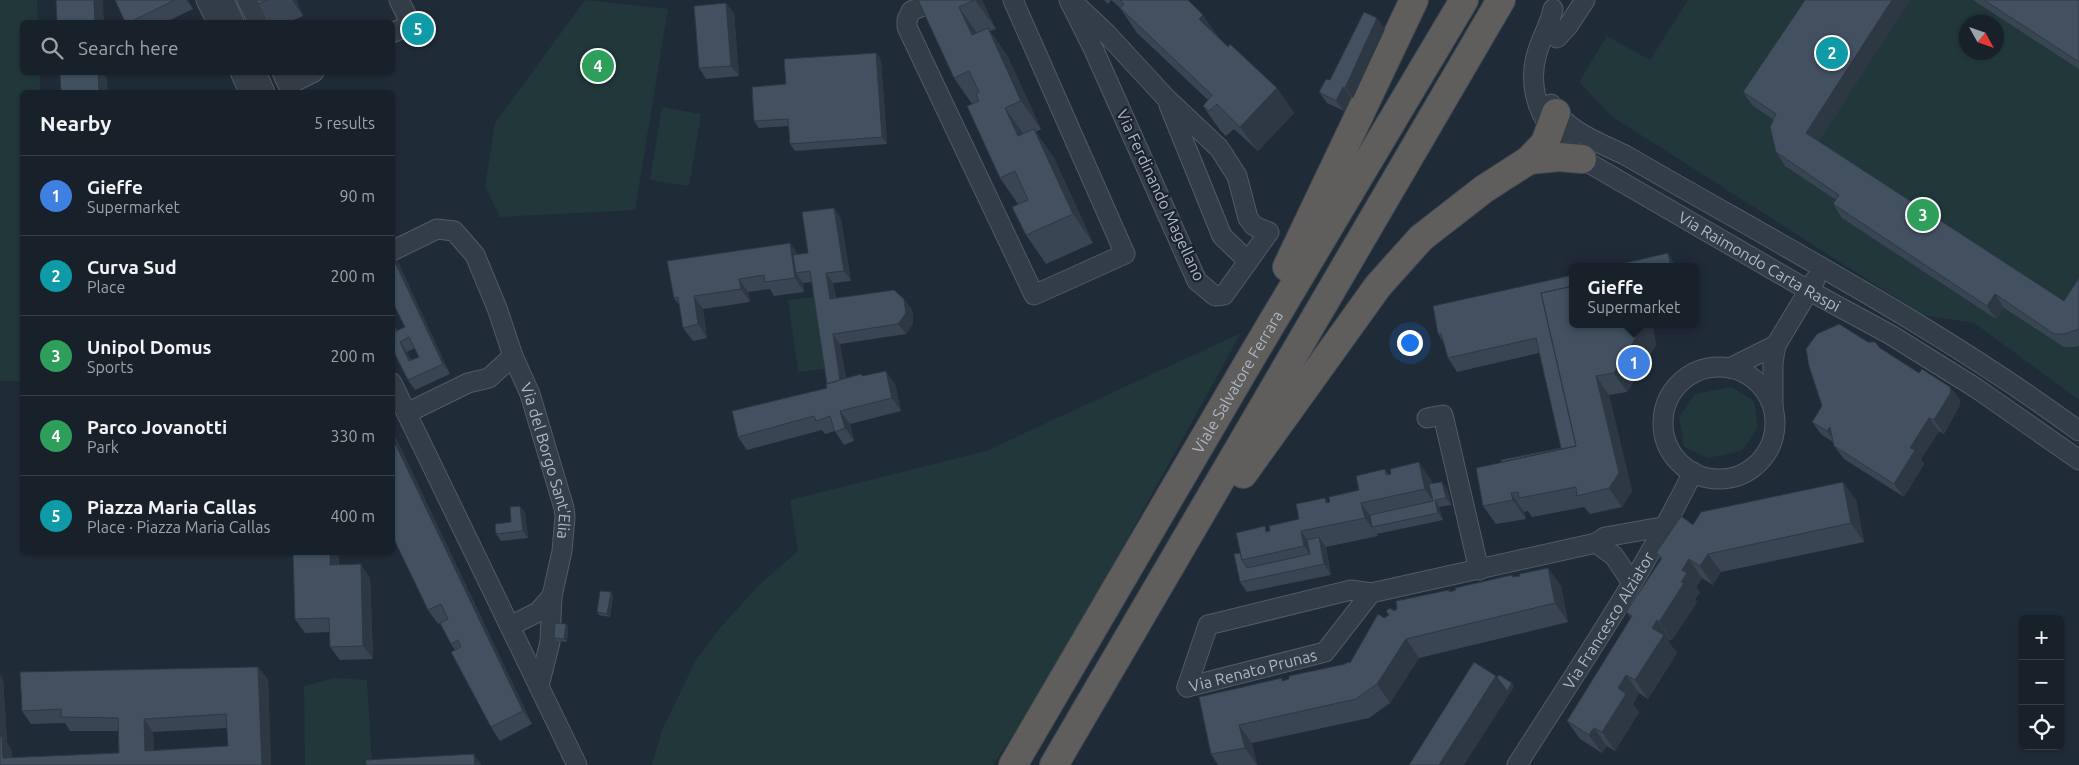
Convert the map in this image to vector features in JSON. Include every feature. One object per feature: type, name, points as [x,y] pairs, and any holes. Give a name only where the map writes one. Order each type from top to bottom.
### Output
[{"type":"highway","points":[[1251,358],[1254,337],[1414,0]]},
{"type":"highway","name":"Viale Salvatore Ferrara","points":[[1013,765],[1251,358],[1464,0]]},
{"type":"highway","points":[[1054,765],[1501,0]]},
{"type":"highway","points":[[1213,493],[1237,482],[1378,286],[1401,259],[1421,238],[1484,189],[1529,160],[1545,143],[1553,120]]},
{"type":"highway","points":[[1529,160],[1559,157],[1582,159]]},
{"type":"street","points":[[247,0],[257,20]]},
{"type":"street","points":[[395,32],[412,24],[399,0]]},
{"type":"street","points":[[937,0],[911,11],[907,20],[907,27],[1034,295],[1125,254],[1013,0]]},
{"type":"street","name":"Via Ferdinando Magellano","points":[[1070,0],[1107,34],[1167,99],[1218,148],[1236,176],[1248,218],[1254,226],[1270,232],[1224,295],[1215,296],[1197,280],[1070,0]]},
{"type":"street","points":[[1557,5],[1584,1]]},
{"type":"street","points":[[1557,38],[1568,26],[1584,1]]},
{"type":"street","points":[[218,5],[232,20]]},
{"type":"street","name":"Via Raimondo Carta Raspi","points":[[1557,5],[1557,38],[1545,68],[1545,84],[1553,120],[1553,132],[1582,159],[1808,290],[1891,335],[1968,382],[2079,460]]},
{"type":"street","name":"Via Raimondo Carta Raspi","points":[[1557,5],[1538,50],[1533,68],[1534,91],[1539,109],[1553,120],[1565,121],[1590,138],[1625,155],[1869,294],[2026,392],[2079,431]]},
{"type":"street","points":[[241,75],[248,90]]},
{"type":"street","points":[[257,75],[264,90]]},
{"type":"street","points":[[281,83],[305,75]]},
{"type":"street","points":[[1167,99],[1222,236],[1248,261]]},
{"type":"street","name":"Via del Borgo Sant'Elia","points":[[395,249],[437,229],[454,231],[475,255],[497,308],[513,356],[530,394],[566,517],[562,551],[552,596],[550,642],[539,686]]},
{"type":"street","points":[[1773,409],[1768,396],[1760,384],[1749,375],[1730,368],[1709,368],[1695,372],[1674,389],[1667,401],[1663,428],[1666,442],[1672,454],[1682,465],[1706,477],[1721,479],[1735,476],[1748,471],[1759,462],[1768,450],[1773,437],[1775,423],[1773,409],[1773,362],[1776,345],[1823,268]]},
{"type":"street","points":[[1730,368],[1776,345]]},
{"type":"street","name":"Via del Borgo Sant'Elia","points":[[407,414],[468,383],[489,378],[513,356]]},
{"type":"street","points":[[395,389],[577,765]]},
{"type":"street","points":[[1427,418],[1443,414],[1479,570]]},
{"type":"street","name":"Via Francesco Alziator","points":[[1517,765],[1667,526],[1693,472]]},
{"type":"street","name":"Via Renato Prunas","points":[[1371,593],[1325,652],[1187,688],[1208,625],[1351,590],[1371,593],[1596,543],[1605,538],[1667,526]]},
{"type":"street","points":[[1596,543],[1614,556],[1632,582]]},
{"type":"street","points":[[510,626],[538,612],[552,596]]},
{"type":"green space","points":[[0,0],[37,0],[38,20],[20,20],[20,75],[40,75],[40,90],[20,90],[20,381],[0,381]]},
{"type":"green space","points":[[585,0],[668,9],[635,210],[500,217],[485,186],[495,123]]},
{"type":"green space","points":[[1688,0],[2079,0],[2079,400],[1974,323],[1923,315],[1611,116],[1579,82],[1607,36],[1650,60]]},
{"type":"green space","points":[[662,107],[701,114],[689,186],[650,180]]},
{"type":"green space","points":[[820,296],[831,368],[798,372],[788,300]]},
{"type":"green space","points":[[1241,333],[1030,715],[1018,727],[993,765],[652,765],[662,730],[696,660],[720,628],[760,584],[798,551],[790,500],[986,451]]},
{"type":"green space","points":[[1732,387],[1754,401],[1758,428],[1742,451],[1708,458],[1684,447],[1679,417],[1695,394]]},
{"type":"green space","points":[[335,678],[367,680],[372,765],[305,765],[304,686]]},
{"type":"building","points":[[56,0],[94,0],[95,20],[57,20]]},
{"type":"building","points":[[115,0],[175,0],[134,20],[124,20]]},
{"type":"building","points":[[256,0],[267,0],[258,4]]},
{"type":"building","points":[[918,0],[975,0],[959,7],[972,35],[988,28],[1021,101],[1005,108],[1018,136],[1034,129],[1073,214],[1026,235],[1012,207],[1028,200],[1015,171],[1000,178],[967,106],[979,101],[976,94],[979,92],[969,71],[954,78]]},
{"type":"building","points":[[1120,0],[1188,0],[1203,15],[1199,19],[1228,47],[1230,44],[1277,88],[1240,127],[1217,104],[1209,111],[1203,106],[1212,95],[1120,8],[1124,4]]},
{"type":"building","points":[[1805,0],[1892,0],[1806,133],[2064,301],[2079,278],[2079,329],[2064,334],[2054,334],[1995,294],[1987,306],[1833,204],[1839,195],[1776,152],[1770,127],[1776,114],[1743,92]]},
{"type":"building","points":[[1984,0],[2079,0],[2079,62]]},
{"type":"building","points":[[726,3],[731,66],[699,68],[694,6]]},
{"type":"building","points":[[1364,12],[1377,18],[1345,88],[1343,87],[1336,101],[1319,92],[1326,79],[1330,80]]},
{"type":"building","points":[[876,53],[882,137],[790,144],[788,119],[754,121],[752,87],[786,84],[784,59]]},
{"type":"building","points":[[60,75],[98,75],[99,90],[61,90]]},
{"type":"building","points":[[834,208],[844,271],[826,273],[830,299],[894,290],[904,299],[906,313],[898,324],[833,334],[840,380],[827,384],[810,271],[796,273],[793,255],[808,253],[802,212]]},
{"type":"building","points":[[790,243],[795,278],[765,282],[764,275],[739,279],[741,289],[694,296],[698,324],[683,328],[678,297],[674,298],[667,261]]},
{"type":"building","points":[[1668,253],[1670,263],[1625,263]]},
{"type":"building","points":[[395,262],[443,364],[408,380],[395,354],[395,332],[405,327],[395,307]],"holes":[[[409,337],[419,357],[409,361],[400,342]]]},
{"type":"building","points":[[1569,276],[1569,287],[1541,293],[1576,446],[1501,462],[1501,460],[1561,448],[1536,338],[1448,358],[1441,333],[1438,334],[1433,306]]},
{"type":"building","points":[[1569,287],[1569,328],[1642,328],[1614,373],[1596,376],[1619,473],[1609,488],[1577,496],[1576,487],[1519,498],[1518,492],[1511,493],[1513,500],[1483,506],[1476,468],[1576,446],[1541,293]]},
{"type":"building","points":[[1839,324],[1868,342],[1875,342],[1880,348],[1919,373],[1922,369],[1950,387],[1951,392],[1934,420],[1929,418],[1910,448],[1915,450],[1894,484],[1834,446],[1830,427],[1827,431],[1812,422],[1822,406],[1809,366],[1806,349],[1817,334]]},
{"type":"building","points":[[886,371],[892,398],[840,411],[845,428],[835,432],[830,416],[816,421],[814,416],[738,437],[732,411],[827,388],[826,384],[861,374],[862,376]]},
{"type":"building","points":[[395,443],[523,711],[491,727],[451,652],[461,647],[458,640],[451,644],[440,623],[448,619],[441,604],[428,610],[395,541]]},
{"type":"building","points":[[1419,462],[1425,489],[1361,503],[1365,518],[1301,531],[1304,546],[1242,560],[1236,533],[1265,526],[1266,532],[1270,531],[1269,526],[1299,519],[1296,504],[1325,498],[1326,503],[1330,502],[1329,497],[1359,490],[1356,476],[1385,469],[1386,475],[1391,474],[1390,469]]},
{"type":"building","points":[[1442,482],[1446,498],[1435,500],[1438,513],[1372,527],[1370,515],[1433,501],[1429,484]]},
{"type":"building","points":[[1843,482],[1851,523],[1708,554],[1700,566],[1689,559],[1682,570],[1687,573],[1681,582],[1684,583],[1659,622],[1657,620],[1652,628],[1664,635],[1635,680],[1626,675],[1618,688],[1626,694],[1602,732],[1594,728],[1589,735],[1567,721],[1632,616],[1626,612],[1662,558],[1656,553],[1681,516],[1693,525],[1701,512]]},
{"type":"building","points":[[520,506],[523,531],[496,534],[495,524],[511,522],[510,507]]},
{"type":"building","points":[[1319,537],[1324,564],[1240,582],[1234,554],[1240,553],[1247,568],[1310,554],[1307,540]]},
{"type":"building","points":[[293,555],[330,555],[330,565],[361,564],[363,646],[330,647],[329,618],[295,619]]},
{"type":"building","points":[[1548,568],[1555,603],[1406,639],[1377,684],[1356,699],[1239,725],[1245,748],[1211,754],[1199,697],[1282,678],[1282,681],[1289,679],[1289,676],[1350,663],[1378,614],[1384,618],[1389,615],[1386,611],[1390,608],[1394,611],[1397,609],[1396,601],[1449,590],[1449,592],[1456,590],[1455,588],[1512,575],[1513,577],[1520,576],[1519,574]]},
{"type":"building","points":[[600,591],[611,592],[607,614],[597,612]]},
{"type":"building","points":[[555,623],[566,624],[564,639],[554,638]]},
{"type":"building","points":[[1474,662],[1496,676],[1439,765],[1409,765]]},
{"type":"building","points":[[258,667],[262,765],[0,765],[0,737],[2,737],[3,758],[119,753],[118,718],[61,717],[61,709],[22,711],[20,672]],"holes":[[[226,714],[228,746],[145,751],[144,719]]]},
{"type":"building","points":[[1499,675],[1512,683],[1507,691],[1497,677]]},
{"type":"building","points":[[474,754],[475,765],[366,765],[366,760]]},
{"type":"place","name":"Piazza Maria Callas","points":[[418,29]]},
{"type":"place","name":"Curva Sud","points":[[1832,53]]},
{"type":"place","name":"Parco Jovanotti","points":[[598,66]]},
{"type":"place","name":"Unipol Domus","points":[[1923,215]]},
{"type":"place","name":"Gieffe","points":[[1634,363]]}]
